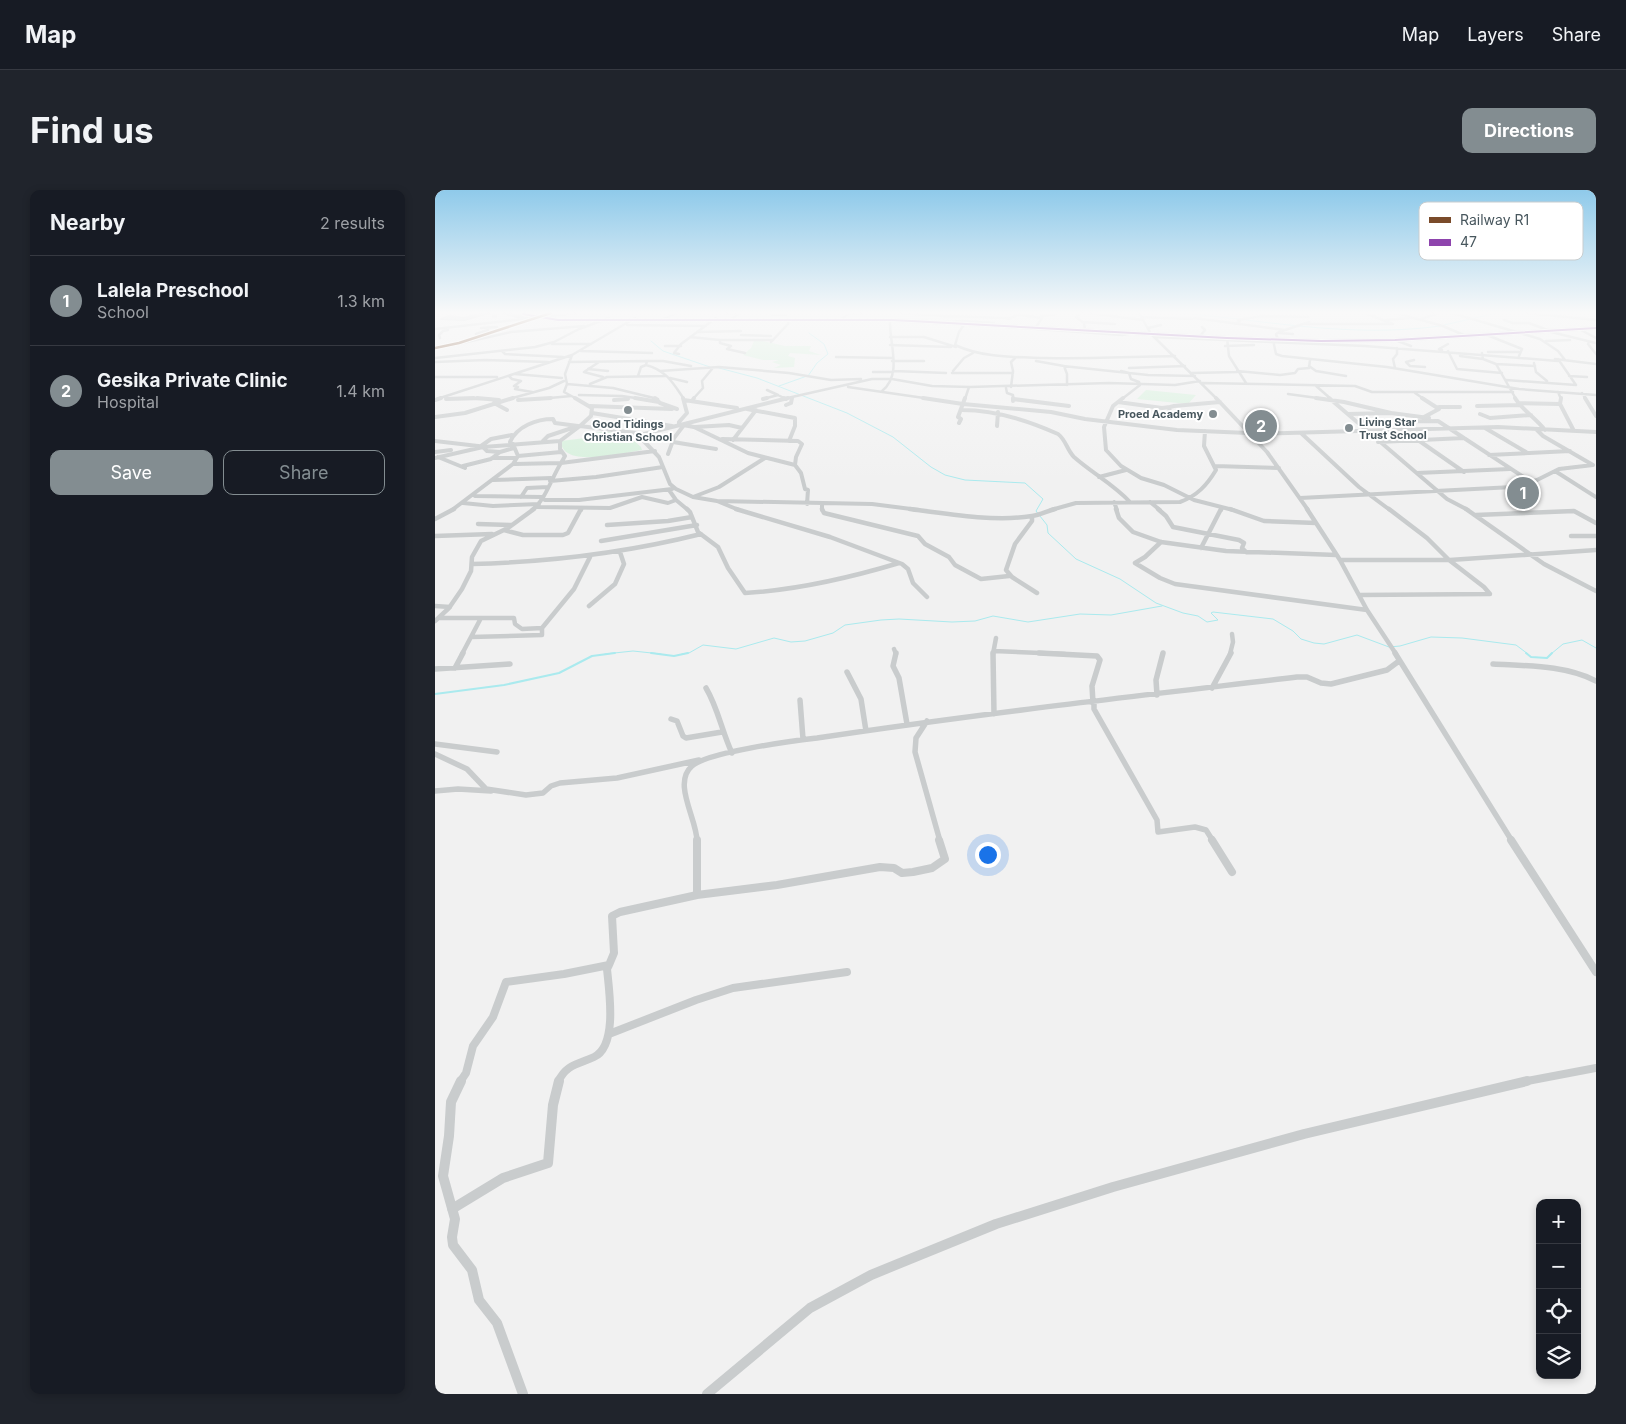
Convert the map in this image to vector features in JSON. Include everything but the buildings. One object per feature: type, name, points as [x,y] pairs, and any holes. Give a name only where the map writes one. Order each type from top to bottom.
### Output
[{"type":"street","points":[[436,400],[529,369]]},
{"type":"street","points":[[567,369],[564,392],[591,406],[653,410],[687,408]]},
{"type":"street","points":[[588,369],[583,372],[608,377],[666,376]]},
{"type":"street","points":[[590,369],[608,371],[608,377]]},
{"type":"street","points":[[637,376],[640,369]]},
{"type":"street","points":[[657,369],[670,378],[687,382]]},
{"type":"street","points":[[661,372],[701,369]]},
{"type":"street","points":[[692,401],[703,388],[703,378],[712,369]]},
{"type":"street","points":[[741,369],[763,370],[831,380],[892,379],[920,385],[969,387],[1005,388],[1109,383],[1177,385],[1201,382],[1355,386],[1372,392],[1513,392]]},
{"type":"street","points":[[955,369],[953,372],[1013,374]]},
{"type":"street","points":[[1011,387],[1012,369]]},
{"type":"street","points":[[1065,369],[1067,374],[1067,385]]},
{"type":"street","points":[[1103,369],[1160,375],[1237,371],[1281,375],[1295,372],[1298,369]]},
{"type":"street","points":[[1113,370],[1126,369]]},
{"type":"street","points":[[1160,375],[1175,372],[1177,369]]},
{"type":"street","points":[[1188,369],[1249,433],[1279,468],[1290,487],[1300,498],[1340,560],[1367,610],[1596,972]]},
{"type":"street","points":[[1315,369],[1316,371],[1346,376]]},
{"type":"street","points":[[1402,369],[1510,387],[1596,395]]},
{"type":"street","points":[[1459,369],[1502,373]]},
{"type":"street","points":[[1499,369],[1519,404],[1542,424],[1545,430]]},
{"type":"street","points":[[1536,369],[1536,372],[1547,381]]},
{"type":"street","points":[[1564,369],[1583,394],[1596,416]]},
{"type":"street","points":[[676,371],[684,375],[682,380]]},
{"type":"street","points":[[882,391],[892,379],[893,371]]},
{"type":"street","points":[[1121,371],[1129,373],[1131,379],[1139,382],[1140,385]]},
{"type":"street","points":[[1237,371],[1245,383]]},
{"type":"street","points":[[873,372],[946,373]]},
{"type":"street","points":[[514,374],[625,390],[658,398],[659,402]]},
{"type":"street","points":[[509,376],[521,381],[514,387],[517,388],[515,389],[533,392]]},
{"type":"street","points":[[1569,376],[1587,377]]},
{"type":"street","points":[[435,377],[504,377]]},
{"type":"street","points":[[579,395],[592,385],[608,377]]},
{"type":"street","points":[[668,454],[682,425],[679,423],[687,414],[684,400],[670,378]]},
{"type":"street","points":[[482,447],[491,439],[512,435],[542,419],[553,419],[555,423],[580,425],[638,435],[869,380]]},
{"type":"street","points":[[1506,380],[1576,385]]},
{"type":"street","points":[[435,418],[463,414],[550,388],[557,383],[565,381]]},
{"type":"street","points":[[592,385],[599,391],[616,395]]},
{"type":"street","points":[[1140,385],[1111,410],[1104,427],[1106,450],[1126,470],[1191,499],[1264,521],[1316,523]]},
{"type":"street","points":[[1315,385],[1437,491],[1475,515],[1544,564],[1596,591]]},
{"type":"street","points":[[844,386],[963,404],[1015,407],[1177,430],[1301,433],[1484,427],[1596,432]]},
{"type":"street","points":[[959,423],[961,419],[958,417],[958,414],[962,410],[969,387]]},
{"type":"street","points":[[1005,388],[1006,392],[1013,395],[1015,407]]},
{"type":"street","points":[[614,400],[616,395],[625,390]]},
{"type":"street","points":[[767,390],[786,399]]},
{"type":"street","points":[[1415,392],[1426,402],[1439,407],[1460,407]]},
{"type":"street","points":[[1558,392],[1561,397],[1560,404],[1574,431]]},
{"type":"street","points":[[1288,394],[1333,400],[1438,421],[1509,470],[1531,482]]},
{"type":"street","points":[[511,399],[530,400],[579,395],[616,395],[659,402],[677,409]]},
{"type":"street","points":[[604,406],[614,400],[647,395]]},
{"type":"street","points":[[763,399],[778,395]]},
{"type":"street","points":[[436,400],[476,398],[502,401]]},
{"type":"street","points":[[786,405],[791,403],[792,398]]},
{"type":"street","points":[[1013,399],[1069,406]]},
{"type":"street","points":[[684,400],[756,410],[795,418],[795,426],[789,440]]},
{"type":"street","points":[[1118,402],[1162,408],[1220,402]]},
{"type":"street","points":[[494,404],[507,410]]},
{"type":"street","points":[[1477,406],[1560,404]]},
{"type":"street","points":[[435,452],[560,441],[589,418],[592,413],[591,406]]},
{"type":"street","points":[[997,426],[998,410],[1001,407]]},
{"type":"street","points":[[1169,412],[1170,407]]},
{"type":"street","points":[[1424,417],[1438,410],[1439,407]]},
{"type":"street","points":[[733,440],[756,410]]},
{"type":"street","points":[[962,410],[979,410],[1022,419],[1058,434],[1072,455],[1099,477],[1117,488],[1130,502]]},
{"type":"street","points":[[592,413],[674,427]]},
{"type":"street","points":[[1348,414],[1391,413]]},
{"type":"street","points":[[1480,414],[1493,418],[1531,414]]},
{"type":"street","points":[[1357,422],[1438,421]]},
{"type":"street","points":[[543,441],[548,436],[580,425]]},
{"type":"street","points":[[682,425],[694,427],[729,425],[742,428]]},
{"type":"street","points":[[694,427],[748,453],[795,464]]},
{"type":"street","points":[[1484,427],[1527,452]]},
{"type":"street","points":[[1536,429],[1543,436],[1595,466]]},
{"type":"street","points":[[638,435],[655,452],[670,484],[693,497],[717,501],[872,504],[972,517],[1036,515],[1071,504],[1175,502],[1191,499],[1214,474],[1215,466],[1203,446],[1205,431]]},
{"type":"street","points":[[1301,433],[1369,494],[1427,538],[1449,560],[1484,587],[1490,594],[1359,595]]},
{"type":"street","points":[[435,519],[475,496],[514,464],[517,457],[510,442],[512,435]]},
{"type":"street","points":[[1379,442],[1464,438]]},
{"type":"street","points":[[718,439],[798,441],[802,444],[795,464],[801,473],[805,489],[807,490],[807,504]]},
{"type":"street","points":[[1418,440],[1464,472]]},
{"type":"street","points":[[437,619],[450,607],[462,589],[471,571],[472,557],[479,543],[513,525],[538,505],[548,487],[550,479],[565,456],[561,452],[560,441]]},
{"type":"street","points":[[435,442],[482,447],[487,451],[500,452]]},
{"type":"street","points":[[673,442],[715,449],[726,443]]},
{"type":"street","points":[[492,458],[513,445]]},
{"type":"street","points":[[436,458],[463,450]]},
{"type":"street","points":[[1489,455],[1570,451]]},
{"type":"street","points":[[436,458],[463,468],[492,458],[561,452]]},
{"type":"street","points":[[514,464],[561,462],[655,452]]},
{"type":"street","points":[[693,497],[719,486],[765,458]]},
{"type":"street","points":[[1215,466],[1279,468]]},
{"type":"street","points":[[1300,498],[1513,487],[1568,467],[1595,466]]},
{"type":"street","points":[[493,480],[597,477],[663,467]]},
{"type":"street","points":[[1099,477],[1126,470]]},
{"type":"street","points":[[1417,474],[1509,470]]},
{"type":"street","points":[[1555,471],[1596,497]]},
{"type":"street","points":[[521,497],[527,488],[548,487]]},
{"type":"street","points":[[475,496],[579,500],[676,489]]},
{"type":"street","points":[[669,490],[675,500],[693,516],[701,534],[718,547],[728,568],[743,591],[749,593],[854,576],[899,562]]},
{"type":"street","points":[[463,503],[493,506],[538,505],[611,508],[642,498],[668,503],[675,500]]},
{"type":"street","points":[[717,501],[737,511],[830,537],[869,554],[899,562],[907,570],[913,583],[927,597]]},
{"type":"street","points":[[1114,502],[1119,518],[1133,532],[1161,542],[1246,552],[1336,555]]},
{"type":"street","points":[[1150,502],[1166,516],[1173,527],[1239,540],[1244,543],[1242,548],[1246,552]]},
{"type":"street","points":[[822,504],[822,512],[918,536],[925,544],[949,557],[955,565],[981,579],[1009,576],[1029,585],[1037,594]]},
{"type":"street","points":[[504,530],[523,535],[563,535],[568,533],[582,508]]},
{"type":"street","points":[[1201,548],[1222,508]]},
{"type":"street","points":[[1475,515],[1575,511],[1596,523]]},
{"type":"street","points":[[1009,576],[1005,570],[1015,544],[1036,515]]},
{"type":"street","points":[[607,526],[668,521],[693,516]]},
{"type":"street","points":[[478,524],[513,525]]},
{"type":"street","points":[[601,540],[697,525]]},
{"type":"street","points":[[435,536],[493,534]]},
{"type":"street","points":[[472,564],[590,557],[662,545],[701,534]]},
{"type":"street","points":[[1571,536],[1596,536]]},
{"type":"street","points":[[1161,542],[1145,557],[1135,562],[1160,578],[1175,584],[1367,610]]},
{"type":"street","points":[[1340,560],[1449,560],[1529,553],[1596,550]]},
{"type":"street","points":[[589,606],[615,584],[624,564],[620,552]]},
{"type":"street","points":[[437,619],[514,618],[515,624],[522,629],[542,628],[549,624],[574,589],[590,557]]},
{"type":"street","points":[[435,606],[450,607]]},
{"type":"street","points":[[455,668],[481,618]]},
{"type":"street","points":[[471,637],[542,635],[542,628]]},
{"type":"street","points":[[1211,688],[1228,662],[1233,648],[1232,634]]},
{"type":"street","points":[[994,714],[994,651],[996,638]]},
{"type":"street","points":[[894,650],[896,654],[893,666],[899,678],[907,724]]},
{"type":"street","points":[[994,651],[1097,656],[1100,660],[1091,689],[1095,709],[1157,820],[1158,832],[1195,827],[1206,830],[1231,872]]},
{"type":"street","points":[[1157,695],[1154,690],[1154,684],[1162,662],[1163,653]]},
{"type":"street","points":[[435,754],[467,769],[486,789],[526,795],[543,793],[551,786],[560,783],[617,778],[803,739],[927,721],[1303,677],[1331,684],[1363,674],[1387,670],[1399,661]]},
{"type":"street","points":[[435,669],[510,664]]},
{"type":"street","points":[[1493,664],[1547,668],[1589,676],[1596,681]]},
{"type":"street","points":[[847,672],[859,692],[863,706],[863,726],[865,731]]},
{"type":"street","points":[[706,688],[714,702],[722,732],[732,753]]},
{"type":"street","points":[[800,700],[803,714],[801,734],[803,739]]},
{"type":"street","points":[[671,719],[677,721],[683,736],[686,738],[722,732]]},
{"type":"street","points":[[452,1208],[503,1178],[548,1163],[556,1091],[560,1078],[570,1064],[599,1055],[605,1048],[609,1034],[607,970],[614,960],[615,942],[611,921],[612,916],[619,912],[661,901],[697,894],[777,885],[880,867],[894,868],[902,873],[940,865],[945,858],[913,742],[927,721]]},
{"type":"street","points":[[435,744],[497,752]]},
{"type":"street","points":[[697,894],[697,837],[683,784],[691,766],[703,759]]},
{"type":"street","points":[[435,791],[458,789],[477,792],[495,791]]},
{"type":"street","points":[[523,1394],[497,1323],[479,1300],[472,1270],[453,1245],[452,1237],[455,1219],[443,1176],[449,1136],[451,1102],[455,1091],[466,1073],[473,1046],[493,1017],[506,982],[609,966]]},
{"type":"street","points":[[609,1034],[696,1000],[733,988],[847,972]]},
{"type":"street","points":[[707,1394],[810,1308],[871,1275],[997,1224],[1113,1187],[1304,1134],[1552,1075],[1596,1068]]},
{"type":"green space","points":[[1146,390],[1196,395],[1188,404],[1137,399]]},
{"type":"green space","points":[[606,431],[632,439],[642,450],[608,456],[582,457],[571,455],[564,450],[561,441],[585,438],[584,435]]},
{"type":"waterway","points":[[724,369],[757,378],[847,413],[893,437],[931,467],[945,475],[965,480],[1025,483],[1043,499],[1036,511],[1047,525],[1048,533],[1076,559],[1120,579],[1156,603],[1183,613],[1198,616],[1207,622],[1218,620],[1211,613],[1213,612],[1273,619],[1293,631],[1301,639],[1314,643],[1324,644],[1357,635],[1389,647],[1400,646],[1431,637],[1462,638],[1516,645],[1528,654]]},
{"type":"waterway","points":[[808,376],[813,369]]},
{"type":"waterway","points":[[779,386],[807,376]]},
{"type":"waterway","points":[[686,653],[703,645],[736,649],[774,638],[791,642],[805,641],[833,633],[845,625],[881,620],[899,619],[952,622],[975,621],[993,616],[1028,622],[1080,614],[1111,615],[1162,606]]},
{"type":"waterway","points":[[1551,654],[1563,644],[1582,640],[1596,648]]},
{"type":"waterway","points":[[605,654],[633,651],[661,654]]},
{"type":"waterway","points":[[435,694],[504,685],[559,673],[592,656],[615,653]]},
{"type":"waterway","points":[[651,653],[674,656],[686,653]]},
{"type":"waterway","points":[[682,654],[686,653]]},
{"type":"waterway","points":[[1526,653],[1531,657],[1547,658],[1551,654]]},
{"type":"place","name":"Good Tidings Christian School","points":[[628,410]]},
{"type":"place","name":"Proed Academy","points":[[1213,414]]},
{"type":"place","name":"Gesika Private Clinic","points":[[1261,426]]},
{"type":"place","name":"Living Star Trust School","points":[[1349,428]]},
{"type":"place","name":"Lalela Preschool","points":[[1523,493]]}]
